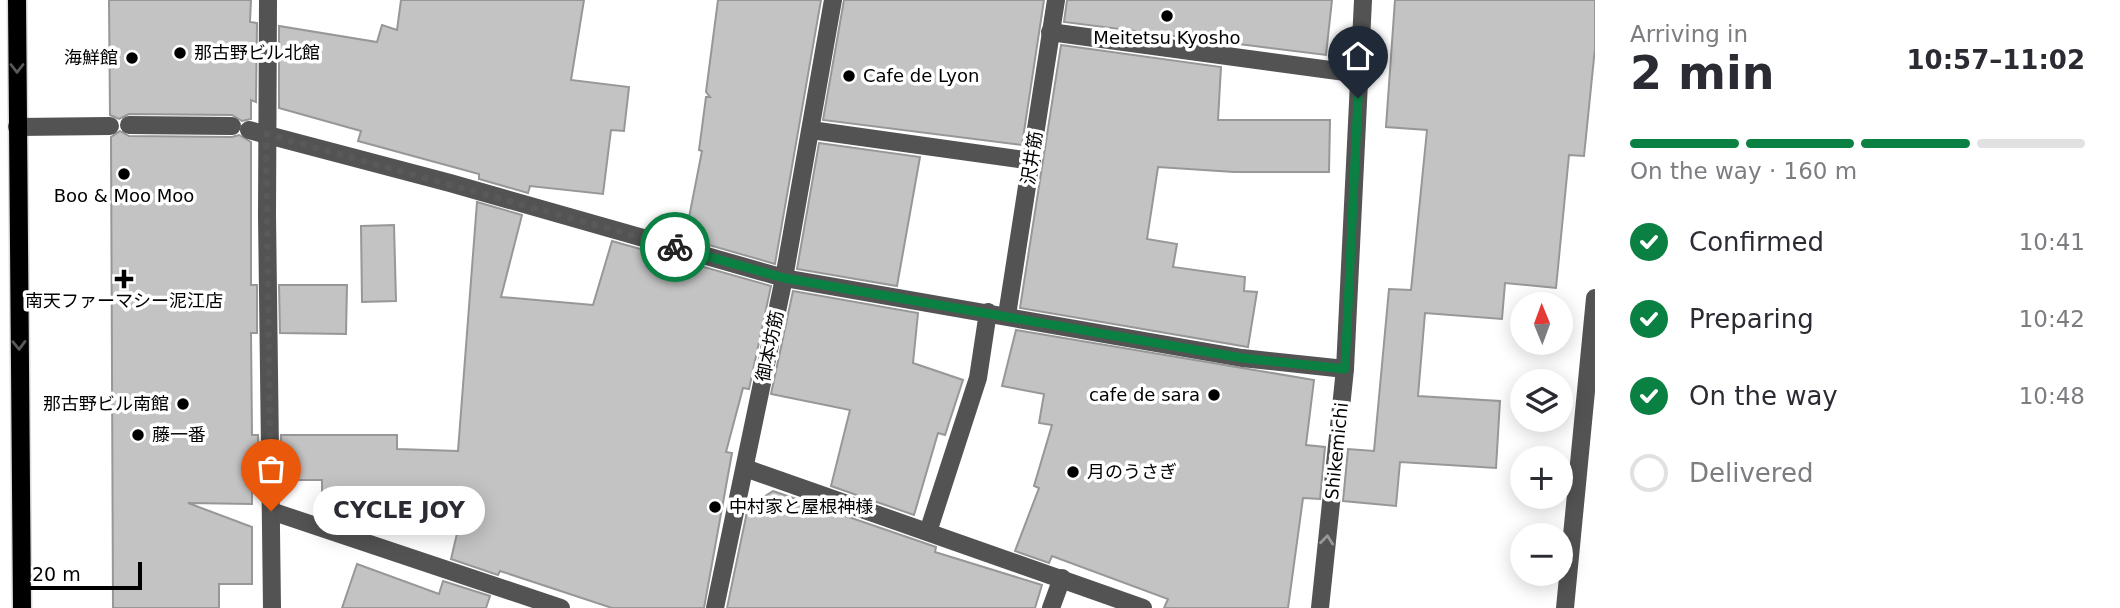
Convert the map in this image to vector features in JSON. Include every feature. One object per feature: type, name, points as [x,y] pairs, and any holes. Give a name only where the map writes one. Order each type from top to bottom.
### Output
[{"type":"main road","points":[[17,0],[22,608]]},
{"type":"street","points":[[268,0],[249,130],[271,511],[272,608]]},
{"type":"street","name":"御本坊筋","points":[[715,608],[784,278],[832,0]]},
{"type":"street","name":"沢井筋","points":[[1007,315],[1056,0]]},
{"type":"street","name":"Shikemichi","points":[[1320,608],[1345,369],[1363,0]]},
{"type":"street","points":[[1051,32],[1360,74]]},
{"type":"street","points":[[129,125],[249,130],[450,183],[784,278],[1242,358],[1345,369]]},
{"type":"street","points":[[17,127],[110,126]]},
{"type":"street","points":[[811,130],[1032,161]]},
{"type":"street","points":[[1565,608],[1595,298]]},
{"type":"street","points":[[928,532],[978,378],[988,312]]},
{"type":"street","points":[[745,468],[1143,608]]},
{"type":"street","points":[[271,511],[561,608]]},
{"type":"street","points":[[1051,608],[1062,578]]},
{"type":"building","name":"那古野ビル北館","points":[[109,0],[251,0],[250,22],[257,23],[256,102],[251,100],[251,119],[242,121],[232,115],[129,114],[119,119],[110,115]]},
{"type":"building","points":[[401,0],[584,0],[571,80],[629,87],[624,131],[611,130],[603,194],[530,186],[528,193],[479,179],[479,174],[358,141],[361,131],[279,108],[279,26],[377,42],[382,25],[397,30]]},
{"type":"building","points":[[718,0],[821,0],[775,264],[685,238],[702,151],[699,150],[706,97],[710,97],[706,92]]},
{"type":"building","points":[[844,0],[1044,0],[1022,145],[823,120]]},
{"type":"building","points":[[1067,0],[1332,0],[1326,55],[1064,22]]},
{"type":"building","points":[[1395,0],[1595,0],[1595,48],[1584,156],[1569,155],[1556,288],[1505,283],[1502,319],[1425,313],[1418,396],[1500,401],[1496,468],[1400,462],[1396,506],[1343,501],[1348,449],[1374,451],[1389,289],[1411,290],[1427,130],[1386,127]]},
{"type":"building","points":[[1061,45],[1221,67],[1218,120],[1330,120],[1329,172],[1234,172],[1158,167],[1147,239],[1177,244],[1173,267],[1245,277],[1244,291],[1257,292],[1248,347],[1020,308]]},
{"type":"building","name":"那古野ビル南館","points":[[120,131],[129,136],[239,135],[251,142],[251,285],[257,285],[257,333],[251,333],[252,435],[258,435],[259,480],[252,480],[252,504],[188,503],[252,527],[252,584],[219,584],[219,608],[113,608],[111,137]]},
{"type":"building","points":[[819,143],[920,157],[897,286],[797,269]]},
{"type":"building","points":[[477,202],[522,215],[501,297],[593,305],[612,241],[771,286],[749,389],[743,388],[726,452],[732,453],[704,608],[612,608],[500,571],[498,575],[451,559],[464,504],[375,504],[375,491],[322,491],[322,480],[282,480],[281,435],[397,435],[397,449],[458,451]]},
{"type":"building","points":[[394,225],[396,301],[362,302],[361,226]]},
{"type":"building","points":[[279,285],[347,285],[346,334],[280,333]]},
{"type":"building","points":[[793,291],[918,313],[913,363],[963,380],[945,435],[938,433],[914,515],[831,486],[850,410],[771,394]]},
{"type":"building","points":[[1016,330],[1314,380],[1306,445],[1325,447],[1320,499],[1303,498],[1288,608],[1164,608],[1168,599],[1052,556],[1049,563],[1015,551],[1039,488],[1034,486],[1052,425],[1039,423],[1044,394],[1002,386]]},
{"type":"building","points":[[773,491],[936,547],[935,552],[1042,585],[1035,608],[727,608],[748,507]]},
{"type":"building","points":[[357,564],[439,594],[443,581],[490,596],[486,608],[342,608]]},
{"type":"way so far","points":[[271,511],[266,134],[675,247]]},
{"type":"place","name":"Meitetsu Kyosho","points":[[1167,16]]},
{"type":"place","name":"那古野ビル北館","points":[[180,53]]},
{"type":"place","name":"海鮮館","points":[[132,58]]},
{"type":"place","name":"Cafe de Lyon","points":[[849,76]]},
{"type":"place","name":"Boo & Moo Moo","points":[[124,174]]},
{"type":"place","name":"南天ファーマシー泥江店","points":[[124,279]]},
{"type":"place","name":"cafe de sara","points":[[1214,395]]},
{"type":"place","name":"那古野ビル南館","points":[[183,404]]},
{"type":"place","name":"藤一番","points":[[138,435]]},
{"type":"place","name":"月のうさぎ","points":[[1073,472]]},
{"type":"place","name":"中村家と屋根神様","points":[[715,507]]},
{"type":"place","name":"CYCLE JOY","points":[[271,511]]},
{"type":"route","points":[[675,247],[784,278],[1242,358],[1345,369],[1358,98]]}]
